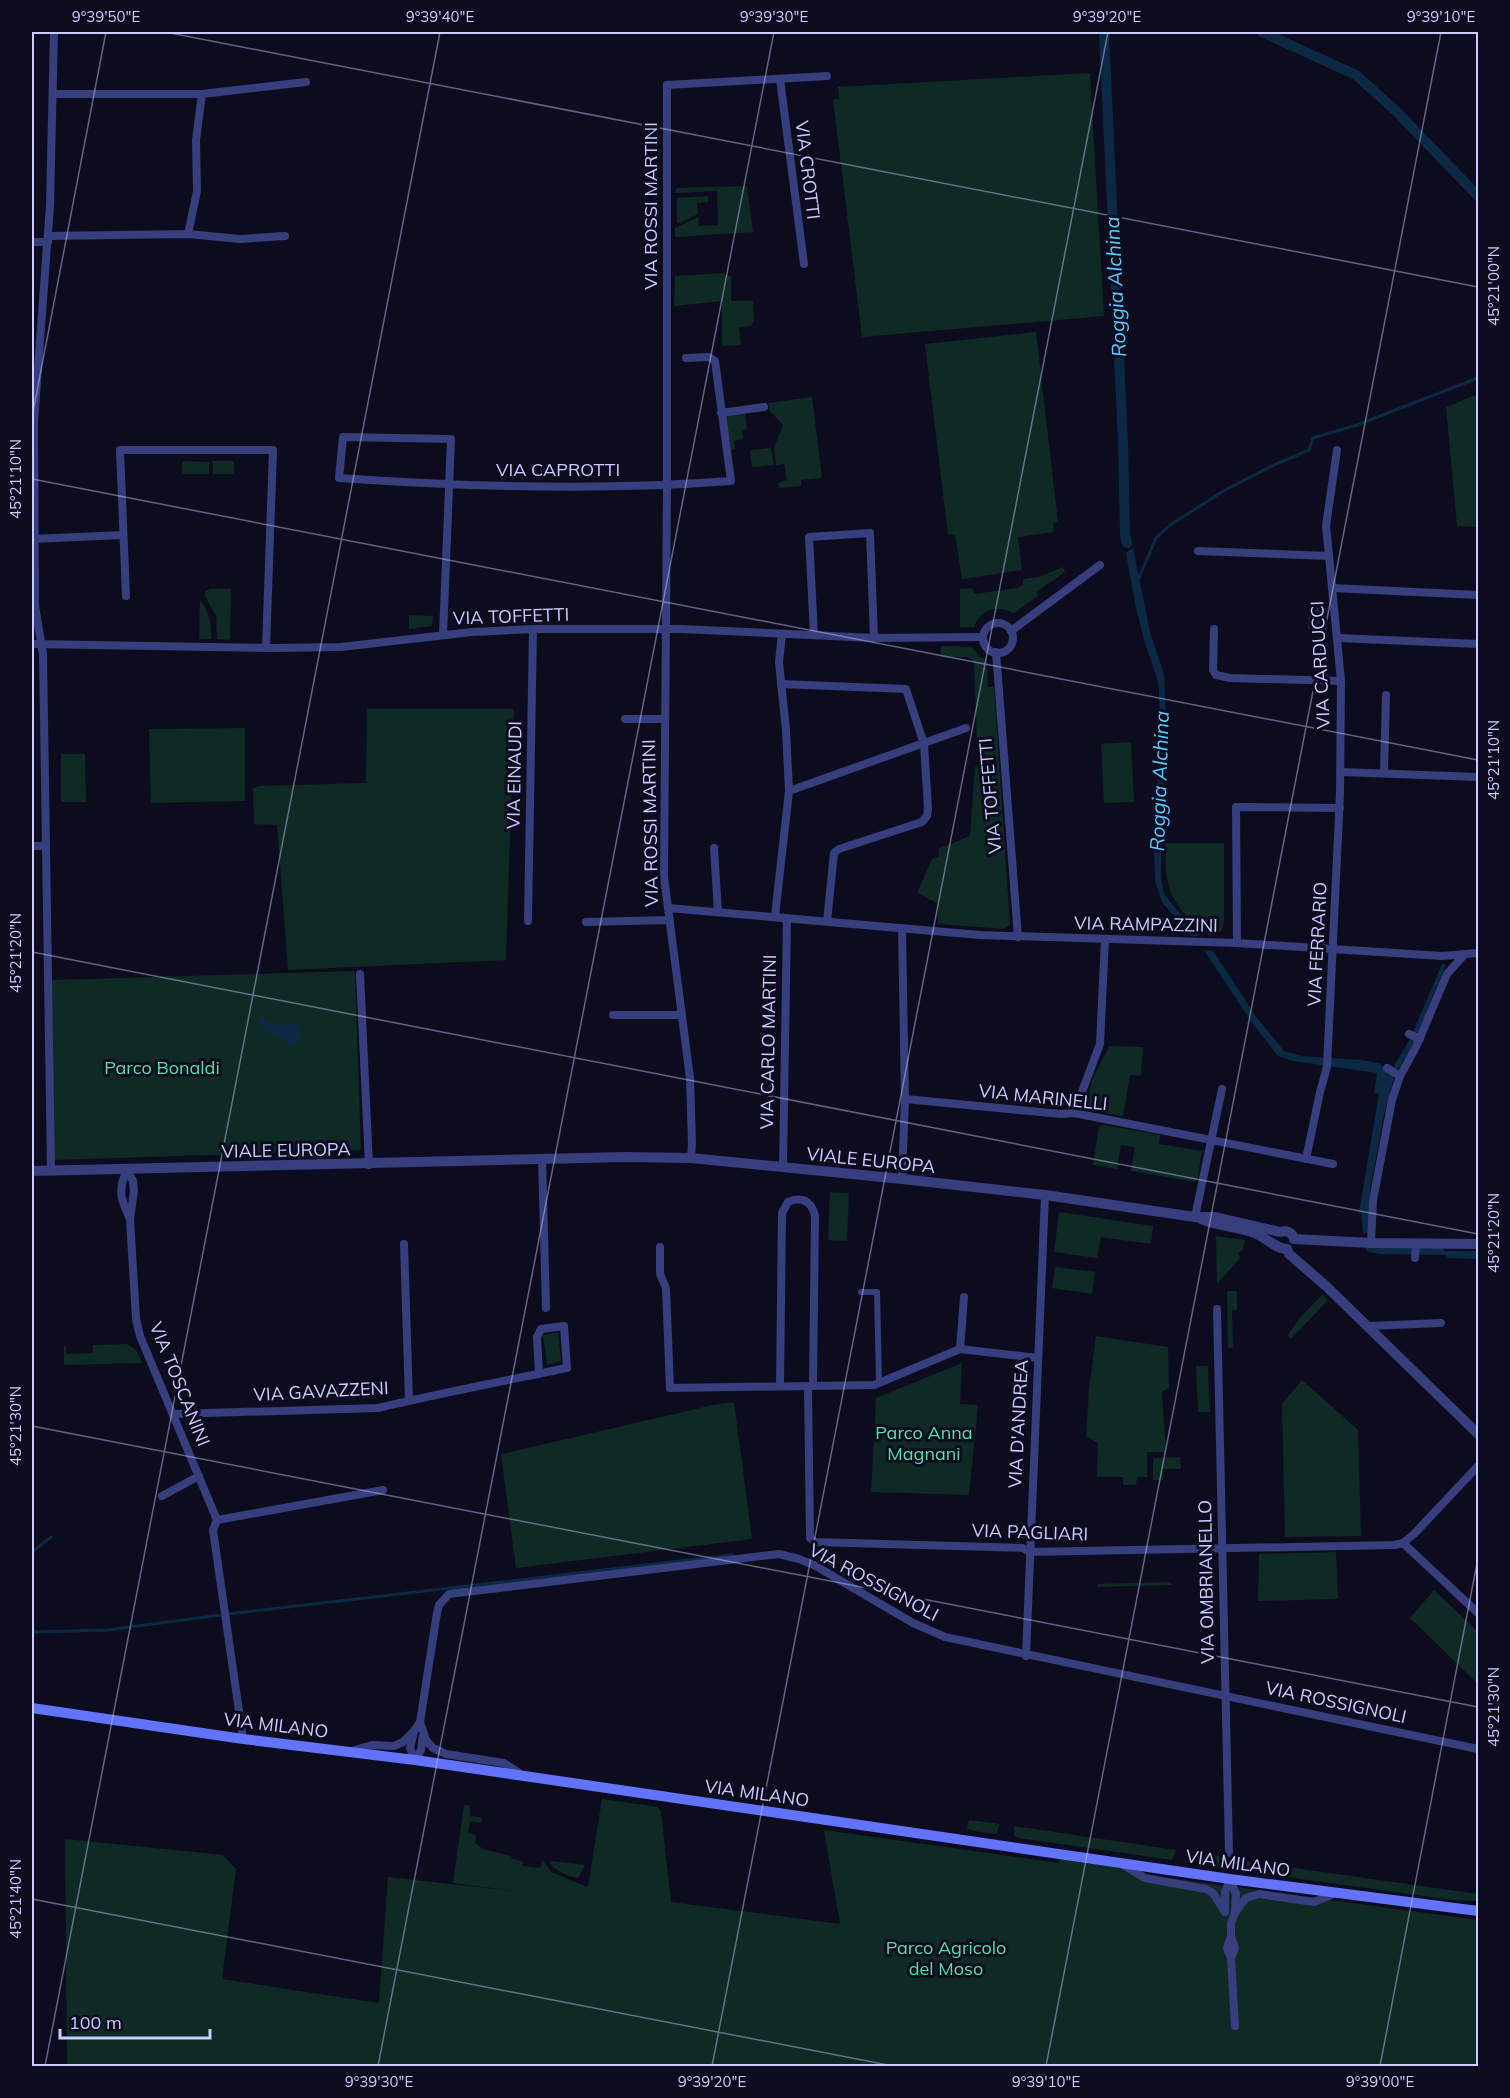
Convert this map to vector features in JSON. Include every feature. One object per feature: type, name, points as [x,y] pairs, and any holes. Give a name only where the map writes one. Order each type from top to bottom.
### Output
[{"type":"main road","name":"VIA MILANO","points":[[32,1708],[243,1739],[523,1775],[1230,1879],[1479,1911]]},
{"type":"street","points":[[51,1170],[43,654],[36,644],[32,539],[34,422],[48,239],[54,32]]},
{"type":"street","name":"VIA ROSSI MARTINI","points":[[691,1158],[690,1078],[664,876],[667,85],[826,76]]},
{"type":"street","name":"VIA CROTTI","points":[[780,80],[804,264]]},
{"type":"street","points":[[53,94],[202,94],[306,82]]},
{"type":"street","points":[[188,234],[197,191],[196,140],[202,94]]},
{"type":"street","points":[[32,242],[48,239],[188,234],[240,239],[285,236]]},
{"type":"street","points":[[667,486],[731,481],[716,361],[709,357],[686,358]]},
{"type":"street","points":[[722,413],[764,407]]},
{"type":"street","name":"VIA CAPROTTI","points":[[448,485],[451,439],[343,436],[339,478],[448,485],[667,486]]},
{"type":"street","points":[[126,596],[120,450],[273,450],[266,648]]},
{"type":"street","name":"VIA CARDUCCI","points":[[1337,450],[1326,526],[1341,681],[1341,772]]},
{"type":"street","points":[[443,635],[448,485]]},
{"type":"street","points":[[814,635],[809,537],[870,533],[874,638]]},
{"type":"street","points":[[32,539],[123,535]]},
{"type":"street","points":[[1198,551],[1329,556]]},
{"type":"street","points":[[983,637],[988,649],[996,652],[1005,651],[1011,644],[1011,631],[1100,565]]},
{"type":"street","points":[[1332,588],[1479,595]]},
{"type":"street","name":"VIA TOFFETTI","points":[[36,644],[342,647],[443,635],[533,629],[665,629],[874,638],[983,637],[986,628],[994,623],[1004,624],[1011,631]]},
{"type":"street","name":"VIA EINAUDI","points":[[528,921],[533,629]]},
{"type":"street","points":[[1214,629],[1213,670],[1216,675],[1341,681]]},
{"type":"street","points":[[775,916],[789,791],[779,662],[782,634]]},
{"type":"street","points":[[1338,638],[1479,644]]},
{"type":"street","name":"VIA TOFFETTI","points":[[996,652],[1018,937]]},
{"type":"street","points":[[781,684],[906,689],[924,744],[927,816],[922,822],[839,849],[834,853],[827,922]]},
{"type":"street","points":[[1384,773],[1386,696]]},
{"type":"street","points":[[625,719],[665,719]]},
{"type":"street","points":[[789,791],[966,728]]},
{"type":"street","points":[[1341,772],[1479,777]]},
{"type":"street","name":"VIA FERRARIO","points":[[1306,1159],[1328,1057],[1341,772]]},
{"type":"street","points":[[1237,943],[1236,807],[1340,808]]},
{"type":"street","points":[[32,846],[46,846]]},
{"type":"street","points":[[714,848],[718,912]]},
{"type":"street","name":"VIA RAMPAZZINI","points":[[668,908],[1018,937],[1237,943],[1442,956],[1479,953]]},
{"type":"street","name":"VIA CARLO MARTINI","points":[[783,1167],[787,918]]},
{"type":"street","points":[[586,922],[670,920]]},
{"type":"street","points":[[902,929],[905,1099],[902,1179]]},
{"type":"street","points":[[1074,1113],[1100,1044],[1105,939]]},
{"type":"street","points":[[1371,1243],[1373,1200],[1392,1100],[1400,1076],[1420,1039],[1447,974],[1464,955]]},
{"type":"street","points":[[360,974],[369,1165]]},
{"type":"street","points":[[612,1015],[681,1015]]},
{"type":"street","points":[[1409,1034],[1420,1039]]},
{"type":"street","points":[[1387,1068],[1400,1076]]},
{"type":"street","points":[[1195,1217],[1222,1089]]},
{"type":"street","name":"VIA MARINELLI","points":[[905,1099],[1039,1112],[1074,1113],[1333,1164]]},
{"type":"street","name":"VIALE EUROPA","points":[[32,1171],[369,1165],[542,1159],[691,1158],[1045,1195],[1195,1217],[1215,1217],[1280,1232]]},
{"type":"street","points":[[542,1159],[546,1308]]},
{"type":"street","name":"VIA TOSCANINI","points":[[127,1170],[120,1191],[130,1219]]},
{"type":"street","name":"VIA TOSCANINI","points":[[127,1170],[133,1181],[134,1191],[130,1219],[136,1319],[144,1345],[217,1520],[213,1530],[243,1739]]},
{"type":"street","name":"VIA D'ANDREA","points":[[1026,1656],[1045,1195]]},
{"type":"street","points":[[780,1386],[782,1214],[788,1202],[800,1199],[811,1205],[814,1216],[810,1385]]},
{"type":"street","name":"VIALE EUROPA","points":[[1195,1217],[1213,1225],[1256,1234],[1282,1247]]},
{"type":"street","points":[[1282,1247],[1292,1247],[1294,1239],[1289,1232],[1280,1232],[1276,1236],[1282,1247],[1368,1326],[1479,1434]]},
{"type":"street","points":[[1294,1239],[1371,1243],[1479,1244]]},
{"type":"street","points":[[404,1244],[409,1401]]},
{"type":"street","points":[[1415,1258],[1416,1244]]},
{"type":"street","points":[[660,1247],[660,1274],[666,1288],[670,1388],[855,1386],[879,1383],[960,1348],[1038,1358]]},
{"type":"street","points":[[861,1292],[878,1292],[879,1383]]},
{"type":"street","points":[[960,1348],[964,1298]]},
{"type":"street","name":"VIA OMBRIANELLO","points":[[1217,1310],[1229,1853]]},
{"type":"street","points":[[1368,1326],[1441,1323]]},
{"type":"street","name":"VIA GAVAZZENI","points":[[173,1414],[378,1408],[409,1401],[539,1374],[567,1368],[564,1326],[541,1329],[537,1337],[539,1374]]},
{"type":"street","name":"VIA PAGLIARI","points":[[810,1385],[810,1538],[815,1542],[1023,1548],[1029,1552],[1403,1544]]},
{"type":"street","points":[[1479,1466],[1403,1544],[1479,1613]]},
{"type":"street","points":[[162,1496],[199,1476]]},
{"type":"street","points":[[217,1520],[382,1490]]},
{"type":"street","name":"VIA ROSSIGNOLI","points":[[419,1728],[437,1613],[439,1605],[449,1594],[779,1554],[814,1565],[929,1632],[954,1640],[1479,1749]]},
{"type":"street","points":[[350,1751],[372,1745],[394,1746],[403,1742],[419,1728]]},
{"type":"street","points":[[415,1760],[420,1750],[419,1728]]},
{"type":"street","points":[[419,1728],[433,1748],[446,1754],[504,1763],[523,1775]]},
{"type":"street","points":[[1118,1862],[1145,1878],[1206,1889],[1213,1893],[1231,1923]]},
{"type":"street","points":[[1225,1912],[1225,1893],[1230,1879]]},
{"type":"street","points":[[1230,1879],[1236,1894],[1235,1912],[1227,1948],[1232,1958],[1235,2026]]},
{"type":"street","points":[[1235,1912],[1246,1899],[1259,1894],[1314,1902],[1337,1893]]},
{"type":"green space","points":[[1090,73],[1104,316],[862,337],[833,99],[839,99],[838,87]]},
{"type":"green space","points":[[747,186],[753,232],[675,237],[675,228],[698,217],[699,226],[718,225],[717,191],[675,193],[677,188]]},
{"type":"green space","points":[[708,196],[708,202],[697,203],[698,214],[680,223],[677,222],[677,198]]},
{"type":"green space","points":[[723,273],[731,277],[731,301],[753,301],[754,321],[751,326],[739,327],[741,345],[722,346],[722,301],[674,306],[675,276]]},
{"type":"green space","points":[[1036,332],[1058,522],[1053,523],[1054,532],[1018,537],[1022,570],[962,579],[955,534],[948,535],[925,344]]},
{"type":"green space","points":[[1478,394],[1478,527],[1457,526],[1446,407]]},
{"type":"green space","points":[[812,397],[822,478],[801,480],[801,486],[779,488],[778,483],[787,480],[784,464],[776,465],[774,448],[783,425],[770,411],[768,403]]},
{"type":"green space","points":[[745,414],[747,429],[742,430],[743,439],[734,441],[735,449],[731,450],[726,418],[730,415]]},
{"type":"green space","points":[[771,448],[774,465],[752,467],[750,450]]},
{"type":"green space","points":[[182,461],[209,462],[209,474],[182,474]]},
{"type":"green space","points":[[213,461],[234,461],[234,474],[213,474]]},
{"type":"green space","points":[[1063,567],[1065,572],[1036,592],[1038,596],[1014,613],[1001,609],[990,610],[980,616],[974,627],[960,627],[960,589],[973,588],[974,594],[1017,588],[1023,585],[1023,579],[1039,577]]},
{"type":"green space","points":[[210,589],[231,589],[230,640],[217,639],[216,616],[205,596],[205,592]]},
{"type":"green space","points":[[200,600],[209,618],[211,639],[199,639]]},
{"type":"green space","points":[[409,615],[433,616],[432,626],[409,629]]},
{"type":"green space","points":[[941,646],[972,647],[979,656],[987,661],[988,687],[994,687],[1010,924],[1004,929],[938,924],[937,903],[917,893],[932,859],[939,856],[938,849],[970,836],[975,767],[978,766],[974,663],[967,657],[941,657]]},
{"type":"green space","points":[[367,709],[514,709],[506,960],[288,970],[277,825],[254,824],[253,789],[258,786],[366,783]]},
{"type":"green space","points":[[245,728],[245,801],[151,803],[149,729]]},
{"type":"green space","points":[[1131,742],[1134,802],[1104,803],[1101,744]]},
{"type":"green space","points":[[61,754],[85,754],[86,802],[61,802]]},
{"type":"green space","points":[[1165,843],[1224,843],[1222,931],[1204,933],[1176,903],[1168,883]]},
{"type":"green space","name":"Parco Bonaldi","points":[[355,971],[361,1150],[54,1160],[52,980]]},
{"type":"green space","points":[[1109,1046],[1143,1047],[1141,1076],[1130,1075],[1123,1116],[1097,1112],[1091,1109],[1089,1102],[1089,1094],[1097,1069]]},
{"type":"green space","points":[[1104,1125],[1160,1135],[1159,1144],[1202,1151],[1197,1182],[1131,1171],[1135,1147],[1121,1145],[1117,1169],[1093,1165],[1099,1127]]},
{"type":"green space","points":[[830,1192],[849,1193],[847,1241],[828,1240]]},
{"type":"green space","points":[[1059,1212],[1153,1226],[1151,1244],[1101,1237],[1097,1258],[1054,1252]]},
{"type":"green space","points":[[1216,1236],[1245,1240],[1243,1249],[1238,1254],[1241,1257],[1217,1284]]},
{"type":"green space","points":[[1055,1267],[1095,1272],[1092,1294],[1052,1288]]},
{"type":"green space","points":[[1227,1291],[1237,1291],[1237,1310],[1232,1310],[1233,1348],[1228,1348]]},
{"type":"green space","points":[[1322,1295],[1328,1300],[1291,1339],[1288,1335],[1299,1319]]},
{"type":"green space","points":[[558,1332],[561,1361],[547,1365],[543,1335]]},
{"type":"green space","points":[[1096,1336],[1168,1347],[1169,1388],[1162,1392],[1166,1452],[1147,1452],[1147,1477],[1137,1477],[1136,1485],[1123,1485],[1123,1477],[1097,1477],[1098,1443],[1086,1436]]},
{"type":"green space","points":[[127,1344],[136,1350],[142,1363],[64,1365],[64,1346],[66,1346],[67,1354],[93,1353],[93,1345]]},
{"type":"green space","name":"Parco Anna Magnani","points":[[962,1363],[960,1404],[978,1405],[969,1495],[871,1492],[876,1398]]},
{"type":"green space","points":[[1196,1366],[1208,1366],[1210,1412],[1198,1412]]},
{"type":"green space","points":[[1302,1380],[1358,1430],[1361,1536],[1285,1537],[1282,1404]]},
{"type":"green space","points":[[734,1402],[752,1539],[516,1568],[501,1454]]},
{"type":"green space","points":[[1180,1457],[1181,1469],[1163,1469],[1163,1480],[1153,1480],[1153,1458]]},
{"type":"green space","points":[[1336,1552],[1338,1599],[1258,1601],[1259,1554]]},
{"type":"green space","points":[[1171,1582],[1171,1585],[1097,1587],[1097,1584]]},
{"type":"green space","points":[[1434,1590],[1478,1632],[1478,1684],[1410,1618]]},
{"type":"green space","name":"Parco Agricolo del Moso","points":[[602,1799],[658,1807],[661,1812],[671,1902],[840,1924],[824,1830],[1059,1863],[1060,1859],[1116,1867],[1125,1872],[1478,1920],[1478,2066],[67,2066],[65,1839],[223,1855],[236,1869],[222,1979],[379,2003],[388,1877],[523,1892],[453,1883],[464,1805],[470,1806],[470,1816],[482,1818],[481,1823],[470,1821],[468,1833],[476,1835],[475,1843],[483,1849],[523,1861],[523,1866],[541,1868],[542,1860],[551,1872],[587,1887]]},
{"type":"green space","points":[[969,1820],[1000,1824],[996,1834],[967,1828]]},
{"type":"green space","points":[[1014,1826],[1176,1850],[1172,1860],[1019,1838],[1014,1836]]},
{"type":"green space","points":[[1191,1852],[1227,1857],[1224,1869],[1191,1862]]},
{"type":"green space","points":[[1238,1860],[1478,1894],[1478,1901],[1452,1900],[1236,1870]]},
{"type":"green space","points":[[551,1861],[585,1865],[578,1878],[558,1871],[552,1866]]},
{"type":"water","name":"Roggia Alchina","points":[[1133,548],[1150,632],[1164,674],[1167,736],[1161,827],[1161,877],[1164,894],[1198,936],[1191,936],[1162,902],[1155,881],[1154,844],[1160,750],[1159,689],[1135,603],[1126,553]]},
{"type":"water","points":[[1309,605],[1320,606],[1320,629],[1308,629]]},
{"type":"water","points":[[1204,950],[1213,951],[1254,1014],[1284,1051],[1301,1056],[1379,1063],[1390,1073],[1410,1039],[1442,964],[1446,965],[1412,1046],[1395,1074],[1384,1115],[1370,1189],[1369,1233],[1363,1233],[1359,1212],[1379,1094],[1374,1093],[1377,1073],[1293,1061],[1278,1056],[1250,1020]]},
{"type":"water","points":[[260,1018],[276,1025],[297,1024],[301,1032],[299,1044],[287,1044],[263,1029],[258,1020]]},
{"type":"water","points":[[1366,1248],[1442,1248],[1445,1251],[1478,1251],[1478,1259],[1448,1258],[1446,1255],[1379,1254],[1366,1251]]},
{"type":"waterway","name":"Roggia Alchina","points":[[1104,32],[1127,543]]},
{"type":"waterway","points":[[1262,32],[1356,75],[1396,111],[1478,196]]},
{"type":"waterway","points":[[1138,580],[1156,538],[1170,525],[1225,490],[1309,450],[1313,438],[1357,425],[1478,378]]},
{"type":"waterway","points":[[32,1552],[51,1537]]},
{"type":"waterway","points":[[32,1632],[108,1630],[732,1555]]}]
